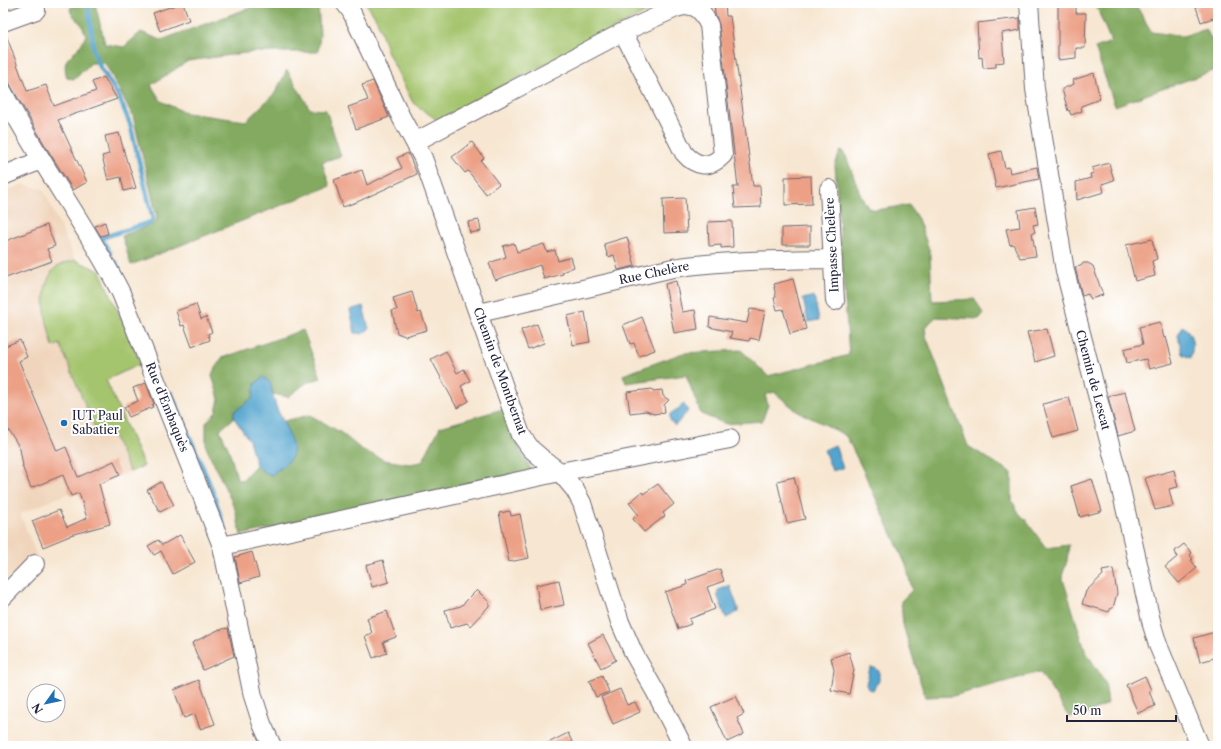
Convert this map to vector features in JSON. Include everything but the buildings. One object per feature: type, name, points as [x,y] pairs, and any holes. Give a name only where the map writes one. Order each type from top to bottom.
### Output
[{"type":"street","name":"Chemin de Montbernat","points":[[345,3],[351,11],[401,117],[423,158],[521,435],[531,449],[544,461],[560,472],[575,490],[582,503],[620,622],[634,654],[683,746]]},
{"type":"street","name":"Chemin de Lescat","points":[[1029,3],[1036,96],[1065,271],[1116,468],[1152,625],[1158,645],[1200,746]]},
{"type":"street","points":[[415,142],[623,32],[676,8],[688,6],[697,8],[703,14],[708,25],[723,155],[718,160],[711,164],[697,164],[684,154],[623,32]]},
{"type":"street","points":[[3,22],[36,10]]},
{"type":"street","name":"Rue d'Embaquès","points":[[3,92],[41,160],[106,264],[121,293],[222,546],[253,696],[262,724],[272,746]]},
{"type":"street","points":[[3,176],[41,160]]},
{"type":"street","name":"Impasse Chelère","points":[[829,189],[835,301]]},
{"type":"street","name":"Rue Chelère","points":[[479,313],[673,268],[729,262],[833,259]]},
{"type":"street","points":[[222,546],[560,472],[730,439]]},
{"type":"street","points":[[3,598],[35,564]]},
{"type":"shaded area","name":"IUT Paul Sabatier","points":[[23,184],[44,190],[75,260],[71,297],[144,466],[71,496],[69,493],[20,514],[37,556],[3,589],[3,192]]},
{"type":"green space","points":[[78,3],[95,3],[105,44],[124,47],[141,32],[161,40],[263,3],[318,3],[320,35],[318,52],[253,52],[188,61],[151,85],[161,101],[186,113],[246,121],[275,93],[287,70],[310,109],[326,110],[341,156],[322,162],[330,186],[131,265],[122,236],[155,223],[157,217],[133,116],[105,63],[91,63],[75,79],[67,78],[65,67],[67,60],[80,46],[86,35],[81,24],[71,13],[70,8]]},
{"type":"green space","points":[[366,3],[664,3],[437,120],[413,103],[388,53],[377,20]]},
{"type":"green space","points":[[1095,3],[1135,3],[1151,32],[1183,36],[1206,29],[1218,52],[1218,69],[1115,106],[1095,48],[1111,42]]},
{"type":"green space","points":[[842,151],[846,156],[859,191],[868,208],[876,210],[909,205],[918,219],[930,252],[932,301],[975,299],[983,314],[979,319],[936,317],[925,327],[926,336],[968,446],[1012,473],[1012,501],[1019,513],[1046,548],[1069,545],[1067,561],[1062,576],[1085,650],[1105,682],[1108,703],[1090,713],[1069,717],[1040,672],[953,696],[925,697],[903,625],[901,601],[912,590],[906,565],[846,436],[798,412],[774,392],[765,395],[768,405],[762,421],[726,424],[701,414],[686,375],[626,383],[623,375],[683,353],[741,350],[768,376],[849,355],[835,165],[840,152]]},
{"type":"green space","points":[[75,260],[100,271],[141,364],[106,380],[144,466],[130,472],[111,431],[98,436],[60,344],[53,347],[48,328],[44,296],[49,277],[55,268]]},
{"type":"green space","points":[[303,330],[321,378],[306,383],[288,397],[273,394],[270,382],[255,384],[253,398],[234,412],[234,418],[220,430],[229,450],[238,481],[243,479],[256,465],[264,472],[272,475],[277,470],[282,468],[293,448],[284,421],[310,415],[340,432],[361,449],[384,460],[409,464],[422,462],[440,427],[503,409],[516,442],[533,472],[241,535],[235,509],[206,447],[206,423],[216,412],[219,399],[212,375],[222,358]]},
{"type":"water","points":[[814,296],[819,320],[808,322],[803,299]]},
{"type":"water","points":[[363,306],[369,329],[362,334],[355,333],[350,310]]},
{"type":"water","points":[[1183,326],[1191,336],[1192,340],[1192,354],[1190,358],[1182,354],[1178,335]]},
{"type":"water","points":[[263,377],[270,382],[275,403],[290,438],[293,451],[288,462],[272,475],[264,472],[256,465],[249,440],[234,418],[234,412],[253,398],[255,384]]},
{"type":"water","points":[[683,403],[688,411],[675,426],[670,420],[670,414],[678,409]]},
{"type":"water","points":[[835,445],[843,468],[832,471],[824,450]]},
{"type":"water","points":[[730,586],[738,612],[726,618],[718,597],[718,590]]},
{"type":"water","points":[[870,668],[875,668],[879,671],[879,681],[873,690],[868,689],[866,684]]},
{"type":"waterway","points":[[3,5],[8,3]]},
{"type":"waterway","points":[[88,3],[94,52],[99,65],[119,97],[130,124],[153,219],[151,222],[101,238],[110,253]]},
{"type":"waterway","points":[[116,262],[120,274]]},
{"type":"waterway","points":[[171,393],[211,487],[225,529]]},
{"type":"place","name":"IUT Paul Sabatier","points":[[64,423]]}]
